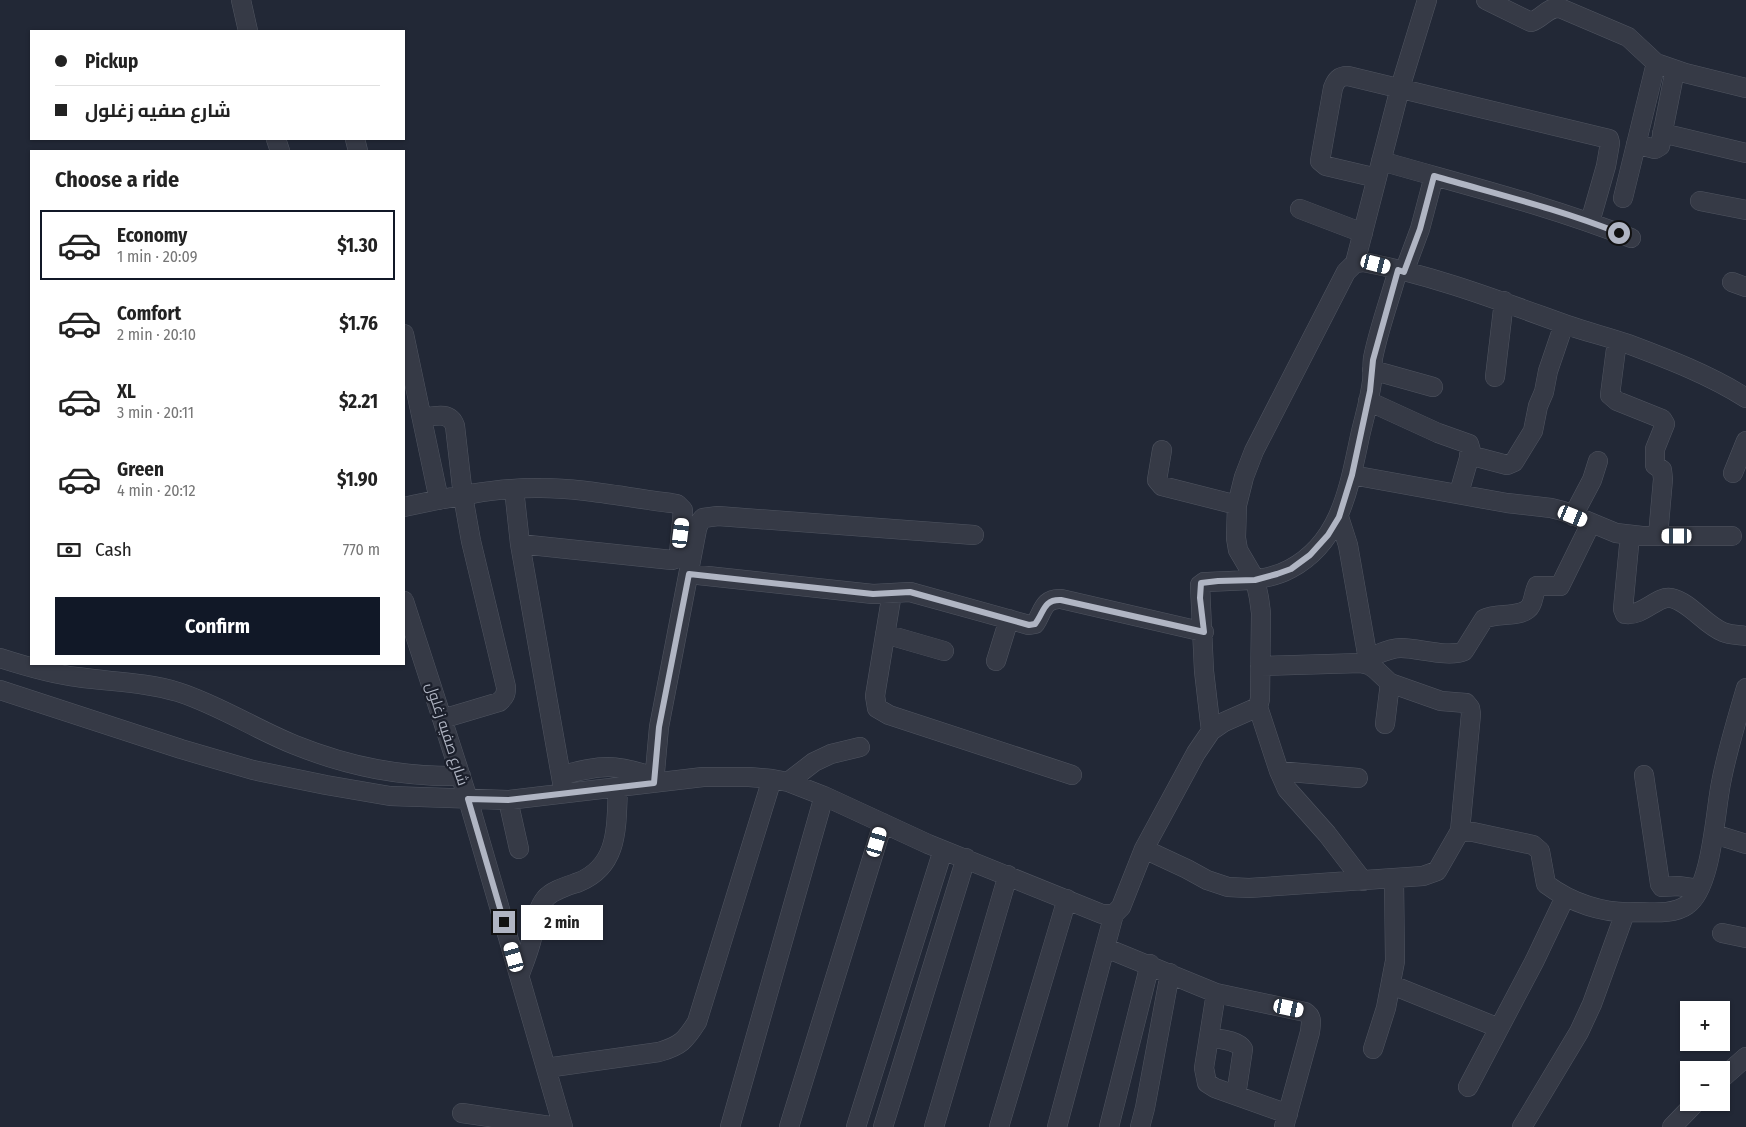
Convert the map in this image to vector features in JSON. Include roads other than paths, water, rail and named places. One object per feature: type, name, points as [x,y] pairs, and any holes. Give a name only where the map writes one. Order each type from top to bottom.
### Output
[{"type":"street","points":[[240,0],[248,30]]},
{"type":"street","points":[[1355,264],[1400,88],[1427,0]]},
{"type":"street","points":[[1486,0],[1531,22],[1538,20],[1549,9],[1554,7],[1560,8],[1628,37],[1656,63],[1675,70],[1746,88]]},
{"type":"street","points":[[1623,198],[1656,63]]},
{"type":"street","points":[[1636,144],[1658,149],[1660,146],[1675,70]]},
{"type":"street","points":[[1590,222],[1606,166],[1609,140],[1348,76],[1342,76],[1337,79],[1333,88],[1320,161],[1326,166],[1434,176],[1590,222],[1632,238]]},
{"type":"street","points":[[1662,133],[1746,153]]},
{"type":"street","points":[[1211,731],[1204,670],[1204,632],[1200,598],[1201,583],[1255,580],[1291,569],[1310,555],[1325,539],[1339,517],[1352,475],[1368,401],[1373,360],[1401,271],[1420,229],[1434,176]]},
{"type":"street","points":[[1700,201],[1746,210]]},
{"type":"street","points":[[1300,209],[1363,233]]},
{"type":"street","points":[[1363,881],[1327,834],[1287,789],[1279,772],[1258,707],[1260,699],[1261,613],[1255,580],[1238,550],[1236,538],[1237,505],[1244,477],[1254,450],[1346,272],[1355,264],[1363,262],[1504,301],[1680,365],[1732,389],[1746,398]]},
{"type":"street","points":[[1495,377],[1504,301]]},
{"type":"street","points":[[1469,455],[1507,465],[1514,462],[1534,431],[1538,406],[1564,324]]},
{"type":"street","points":[[405,339],[439,500]]},
{"type":"street","points":[[1617,341],[1610,395],[1617,401],[1662,419],[1665,424],[1655,449],[1655,465],[1663,473],[1663,495],[1658,536]]},
{"type":"street","points":[[1372,370],[1433,387]]},
{"type":"street","points":[[1368,401],[1438,433],[1467,442],[1470,446],[1469,455],[1459,493]]},
{"type":"street","points":[[422,418],[442,415],[450,417],[456,426],[463,496],[471,541],[506,694],[499,702],[442,718]]},
{"type":"street","points":[[1733,473],[1746,441]]},
{"type":"street","points":[[1162,450],[1157,480],[1162,486],[1237,505]]},
{"type":"street","points":[[1573,516],[1592,480],[1598,461]]},
{"type":"street","points":[[1352,475],[1508,503],[1551,508],[1563,511],[1616,533],[1658,536],[1732,536]]},
{"type":"street","points":[[405,507],[463,496],[514,489],[540,488],[563,489],[671,503],[680,507],[683,514],[679,552],[675,559],[672,560],[520,544]]},
{"type":"street","points":[[514,489],[520,544],[563,784]]},
{"type":"street","points":[[654,780],[659,727],[698,523],[703,518],[710,516],[974,535]]},
{"type":"street","points":[[1144,849],[1207,880],[1228,887],[1249,888],[1394,879],[1423,876],[1437,871],[1460,831],[1470,708],[1466,704],[1441,701],[1390,683],[1368,662],[1348,545],[1339,517]]},
{"type":"street","points":[[1260,666],[1361,663],[1368,662],[1388,650],[1401,648],[1450,653],[1464,651],[1484,619],[1509,613],[1523,613],[1527,611],[1531,604],[1537,586],[1560,586],[1591,524]]},
{"type":"street","points":[[1630,535],[1623,609],[1625,614],[1632,615],[1664,598],[1669,598],[1679,601],[1724,633],[1746,636]]},
{"type":"street","points":[[689,574],[873,594],[910,592],[1032,625],[1037,621],[1048,602],[1061,600],[1204,632]]},
{"type":"street","points":[[892,593],[875,696],[877,708],[882,712],[1072,775]]},
{"type":"street","name":"شارع صفيه زغلول","points":[[405,604],[468,799],[563,1127]]},
{"type":"street","points":[[996,661],[1009,619]]},
{"type":"street","points":[[885,634],[944,651]]},
{"type":"street","points":[[0,658],[75,677],[125,682],[178,692],[240,718],[294,745],[354,765],[388,772],[426,776],[461,776]]},
{"type":"street","points":[[1385,724],[1390,683]]},
{"type":"street","points":[[1460,831],[1533,845],[1540,851],[1546,884],[1565,896],[1611,912],[1670,911],[1683,907],[1689,904],[1702,883],[1714,834],[1721,783],[1741,721],[1746,688]]},
{"type":"street","points":[[0,690],[181,749],[254,770],[390,796],[508,800],[563,784],[585,769],[610,766],[633,770],[654,780]]},
{"type":"street","points":[[1056,1127],[1114,914],[1121,907],[1144,849],[1196,752],[1211,731],[1224,722],[1258,707]]},
{"type":"street","points":[[546,1068],[659,1052],[677,1046],[688,1037],[697,1022],[780,781],[831,754],[860,747]]},
{"type":"street","points":[[1279,772],[1358,778]]},
{"type":"street","points":[[1644,775],[1660,884],[1662,887],[1678,886],[1698,889]]},
{"type":"street","points":[[563,784],[618,787],[654,780],[749,777],[780,781],[824,796],[943,850],[1102,914],[1114,914]]},
{"type":"street","points":[[520,974],[530,947],[539,907],[546,897],[584,879],[598,870],[607,860],[615,831],[618,787]]},
{"type":"street","points":[[730,1127],[824,796]]},
{"type":"street","points":[[508,800],[519,849]]},
{"type":"street","points":[[789,1127],[883,823]]},
{"type":"street","points":[[1714,834],[1746,844]]},
{"type":"street","points":[[856,1127],[943,850]]},
{"type":"street","points":[[883,1127],[966,858]]},
{"type":"street","points":[[934,1127],[1008,875]]},
{"type":"street","points":[[1373,1049],[1392,985],[1395,961],[1394,879]]},
{"type":"street","points":[[1468,1087],[1535,960],[1565,896]]},
{"type":"street","points":[[999,1127],[1067,899]]},
{"type":"street","points":[[1523,1127],[1579,1032],[1592,1004],[1625,913]]},
{"type":"street","points":[[1722,933],[1746,938]]},
{"type":"street","points":[[1106,948],[1216,992],[1305,1012],[1310,1015],[1312,1020],[1310,1032],[1286,1121],[1236,1095],[1215,1088],[1207,1083],[1204,1068],[1216,992]]},
{"type":"street","points":[[1109,1127],[1150,964]]},
{"type":"street","points":[[1140,1127],[1170,972]]},
{"type":"street","points":[[1392,985],[1499,1028]]},
{"type":"street","points":[[1209,1037],[1240,1045],[1242,1049],[1236,1095]]},
{"type":"street","points":[[1730,1071],[1746,1058]]},
{"type":"street","points":[[1672,1127],[1687,1111]]},
{"type":"street","points":[[462,1113],[557,1127]]}]
